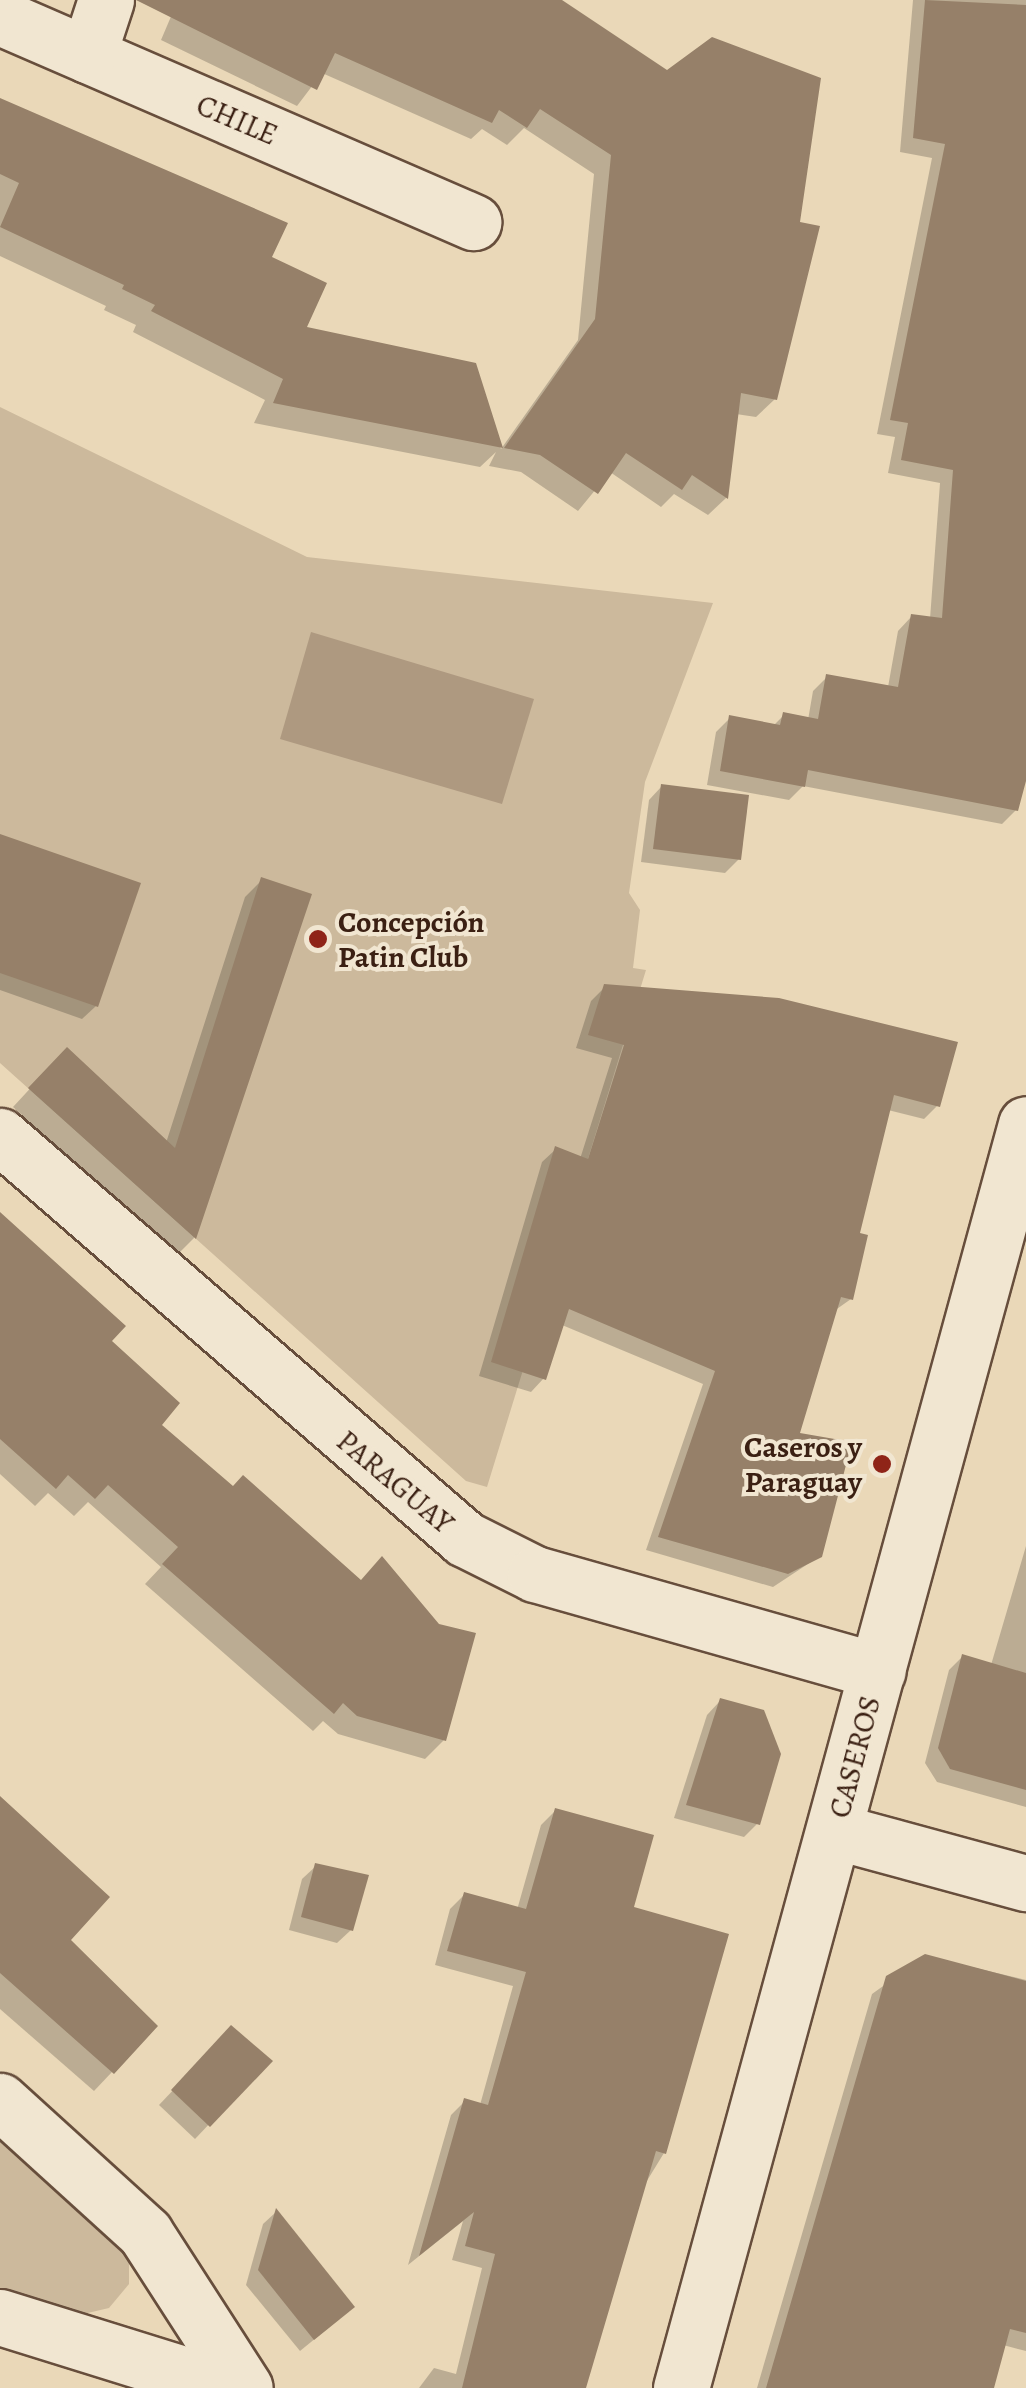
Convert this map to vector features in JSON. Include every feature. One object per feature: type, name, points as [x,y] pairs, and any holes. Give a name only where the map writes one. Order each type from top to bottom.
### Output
[{"type":"street","points":[[88,56],[106,0]]},
{"type":"street","name":"CHILE","points":[[0,17],[473,222]]},
{"type":"street","name":"CASEROS","points":[[681,2388],[1026,1124]]},
{"type":"street","name":"PARAGUAY","points":[[0,1136],[465,1540],[534,1574],[878,1671]]},
{"type":"street","points":[[834,1831],[1026,1883]]},
{"type":"street","points":[[0,2101],[145,2234],[245,2388]]},
{"type":"street","points":[[0,2317],[228,2388]]},
{"type":"shaded area","name":"Concepción Patin Club","points":[[0,407],[307,557],[713,603],[645,782],[629,893],[640,910],[633,968],[646,970],[487,1487],[466,1481],[0,1063]]},
{"type":"shaded area","points":[[311,632],[534,699],[502,804],[280,739]]},
{"type":"shaded area","points":[[0,2133],[129,2252],[129,2284],[109,2308],[79,2315],[0,2291]]},
{"type":"building","points":[[136,0],[562,0],[667,70],[712,37],[821,78],[800,222],[820,226],[777,400],[741,393],[728,499],[692,475],[682,490],[626,453],[598,494],[540,455],[504,448],[595,319],[611,155],[540,109],[527,128],[499,110],[492,123],[335,53],[317,90]]},
{"type":"building","points":[[925,0],[1026,5],[1026,781],[1018,811],[808,770],[805,787],[720,771],[729,715],[780,725],[783,712],[818,719],[826,674],[898,687],[911,614],[942,618],[953,470],[901,460],[908,423],[890,420],[945,144],[913,138]]},
{"type":"building","points":[[0,98],[288,223],[272,257],[327,283],[307,327],[476,363],[503,448],[273,403],[283,379],[151,311],[155,305],[122,289],[124,285],[0,227],[19,183],[0,174]]},
{"type":"building","points":[[661,784],[749,795],[741,860],[653,849]]},
{"type":"building","points":[[0,834],[141,883],[98,1007],[0,973]]},
{"type":"building","points":[[261,877],[312,894],[196,1239],[28,1088],[67,1047],[175,1148]]},
{"type":"building","points":[[604,984],[779,998],[958,1042],[940,1107],[894,1095],[860,1233],[868,1235],[853,1300],[841,1297],[800,1433],[852,1442],[822,1557],[788,1574],[658,1537],[715,1371],[569,1309],[546,1380],[491,1362],[555,1146],[588,1159],[624,1045],[588,1035]]},
{"type":"building","points":[[0,1212],[126,1326],[112,1341],[180,1403],[162,1425],[233,1486],[243,1475],[361,1580],[382,1556],[439,1624],[476,1633],[446,1741],[357,1716],[343,1703],[334,1714],[162,1564],[178,1547],[108,1485],[95,1499],[68,1475],[56,1489],[0,1439]]},
{"type":"building","points":[[962,1654],[1026,1673],[1026,1790],[950,1769],[938,1748]]},
{"type":"building","points":[[720,1698],[764,1710],[781,1754],[760,1825],[686,1805]]},
{"type":"building","points":[[0,1796],[110,1897],[71,1940],[158,2026],[114,2074],[0,1973]]},
{"type":"building","points":[[555,1808],[654,1835],[634,1907],[729,1934],[666,2154],[656,2151],[586,2388],[462,2388],[495,2254],[465,2246],[474,2212],[419,2256],[464,2098],[488,2105],[526,1972],[447,1951],[464,1892],[526,1909]]},
{"type":"building","points":[[315,1863],[369,1875],[353,1931],[301,1917]]},
{"type":"building","points":[[925,1954],[1026,1981],[1026,2333],[1010,2329],[994,2388],[766,2388],[886,1976]]},
{"type":"building","points":[[231,2025],[273,2061],[210,2127],[171,2090]]},
{"type":"building","points":[[276,2208],[355,2307],[314,2340],[258,2270]]},
{"type":"place","name":"Concepción Patin Club","points":[[318,939]]},
{"type":"place","name":"Caseros y Paraguay","points":[[882,1464]]}]
